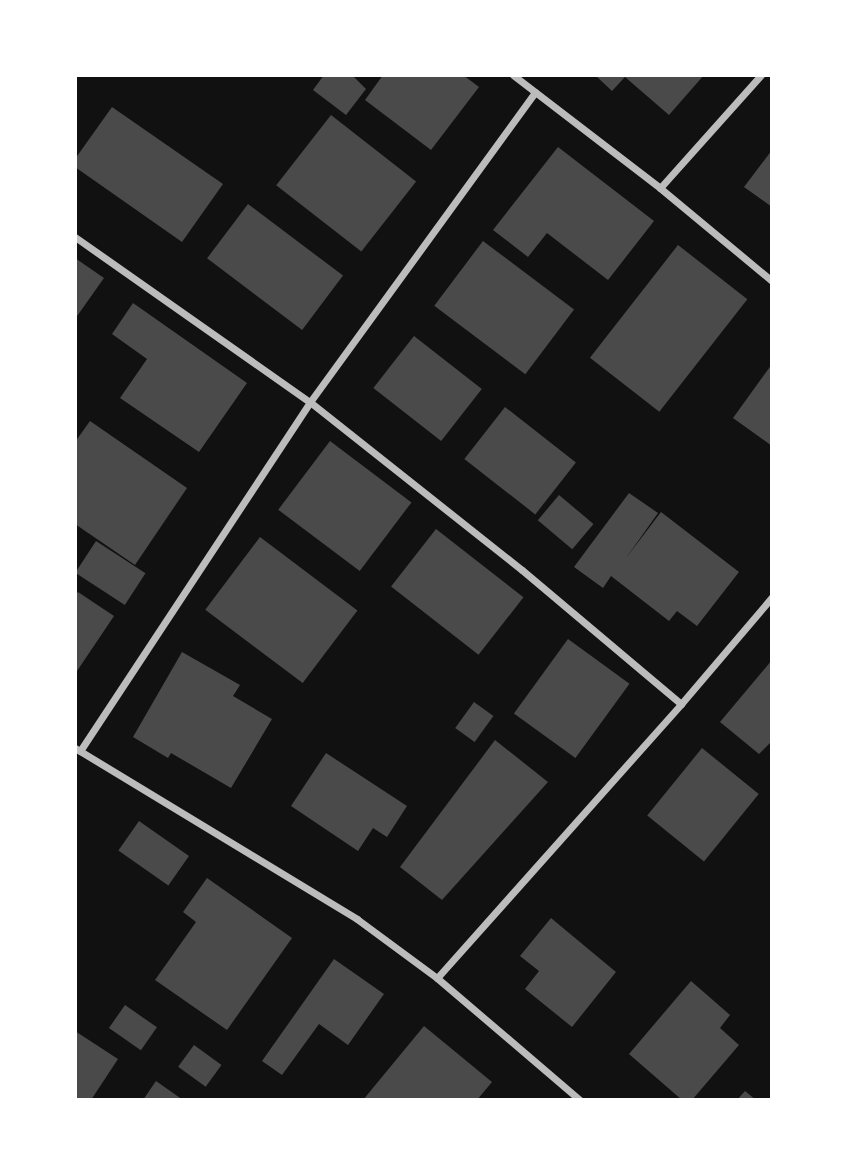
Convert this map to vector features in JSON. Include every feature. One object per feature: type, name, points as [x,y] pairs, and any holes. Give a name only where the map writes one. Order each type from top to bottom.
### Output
[{"type":"street","points":[[513,75],[660,188],[772,281]]},
{"type":"street","points":[[660,188],[761,75]]},
{"type":"street","points":[[535,92],[310,402],[78,749],[357,919],[436,978],[580,1100]]},
{"type":"street","points":[[75,237],[310,402],[522,570],[681,704]]},
{"type":"street","points":[[436,978],[681,704],[772,597]]},
{"type":"building","points":[[324,75],[352,75],[366,89],[346,115],[313,90]]},
{"type":"building","points":[[383,75],[463,75],[479,87],[431,150],[365,100]]},
{"type":"building","points":[[595,75],[704,75],[669,115],[625,77],[612,91]]},
{"type":"building","points":[[112,107],[223,184],[182,242],[75,167],[75,159]]},
{"type":"building","points":[[331,115],[416,181],[361,252],[276,185]]},
{"type":"building","points":[[558,147],[654,221],[608,280],[547,233],[528,257],[493,230]]},
{"type":"building","points":[[772,150],[772,207],[744,187]]},
{"type":"building","points":[[248,204],[343,276],[302,330],[207,258]]},
{"type":"building","points":[[483,241],[574,310],[525,374],[434,306]]},
{"type":"building","points":[[678,245],[747,299],[659,412],[590,358]]},
{"type":"building","points":[[75,258],[104,278],[75,319]]},
{"type":"building","points":[[133,303],[247,383],[199,452],[120,398],[147,359],[112,334]]},
{"type":"building","points":[[414,336],[482,389],[441,441],[373,388]]},
{"type":"building","points":[[772,364],[772,446],[733,418]]},
{"type":"building","points":[[505,407],[576,462],[535,514],[464,459]]},
{"type":"building","points":[[90,421],[187,488],[135,565],[75,524],[75,442]]},
{"type":"building","points":[[330,441],[411,502],[360,571],[278,510]]},
{"type":"building","points":[[629,493],[658,513],[626,558],[661,512],[739,572],[697,626],[677,611],[669,621],[611,576],[603,588],[574,567]]},
{"type":"building","points":[[559,495],[593,524],[572,549],[538,520]]},
{"type":"building","points":[[436,529],[523,597],[479,655],[391,587]]},
{"type":"building","points":[[260,537],[357,610],[303,683],[205,610]]},
{"type":"building","points":[[96,541],[145,573],[125,605],[75,573]]},
{"type":"building","points":[[78,592],[114,616],[75,674],[75,595]]},
{"type":"building","points":[[568,639],[629,684],[575,758],[514,713]]},
{"type":"building","points":[[182,652],[240,685],[233,696],[272,719],[231,788],[171,753],[168,758],[133,737]]},
{"type":"building","points":[[772,660],[772,741],[759,754],[720,722]]},
{"type":"building","points":[[474,702],[493,716],[475,742],[455,728]]},
{"type":"building","points":[[495,740],[548,782],[442,900],[400,867]]},
{"type":"building","points":[[702,748],[759,794],[704,862],[647,816]]},
{"type":"building","points":[[326,753],[407,806],[387,837],[373,828],[358,851],[291,806]]},
{"type":"building","points":[[139,821],[189,856],[168,885],[118,850]]},
{"type":"building","points":[[207,878],[292,938],[227,1030],[155,980],[196,922],[183,912]]},
{"type":"building","points":[[551,918],[616,972],[572,1027],[525,989],[539,971],[520,956]]},
{"type":"building","points":[[334,959],[384,994],[348,1045],[319,1024],[282,1075],[262,1061]]},
{"type":"building","points":[[691,981],[730,1015],[720,1028],[739,1045],[692,1100],[682,1100],[629,1054]]},
{"type":"building","points":[[125,1005],[157,1027],[141,1050],[109,1028]]},
{"type":"building","points":[[424,1026],[492,1082],[477,1100],[363,1100]]},
{"type":"building","points":[[75,1031],[118,1059],[91,1100],[75,1100]]},
{"type":"building","points":[[194,1045],[222,1065],[206,1087],[178,1067]]},
{"type":"building","points":[[156,1081],[183,1100],[143,1100]]},
{"type":"building","points":[[745,1091],[756,1100],[737,1100]]}]
